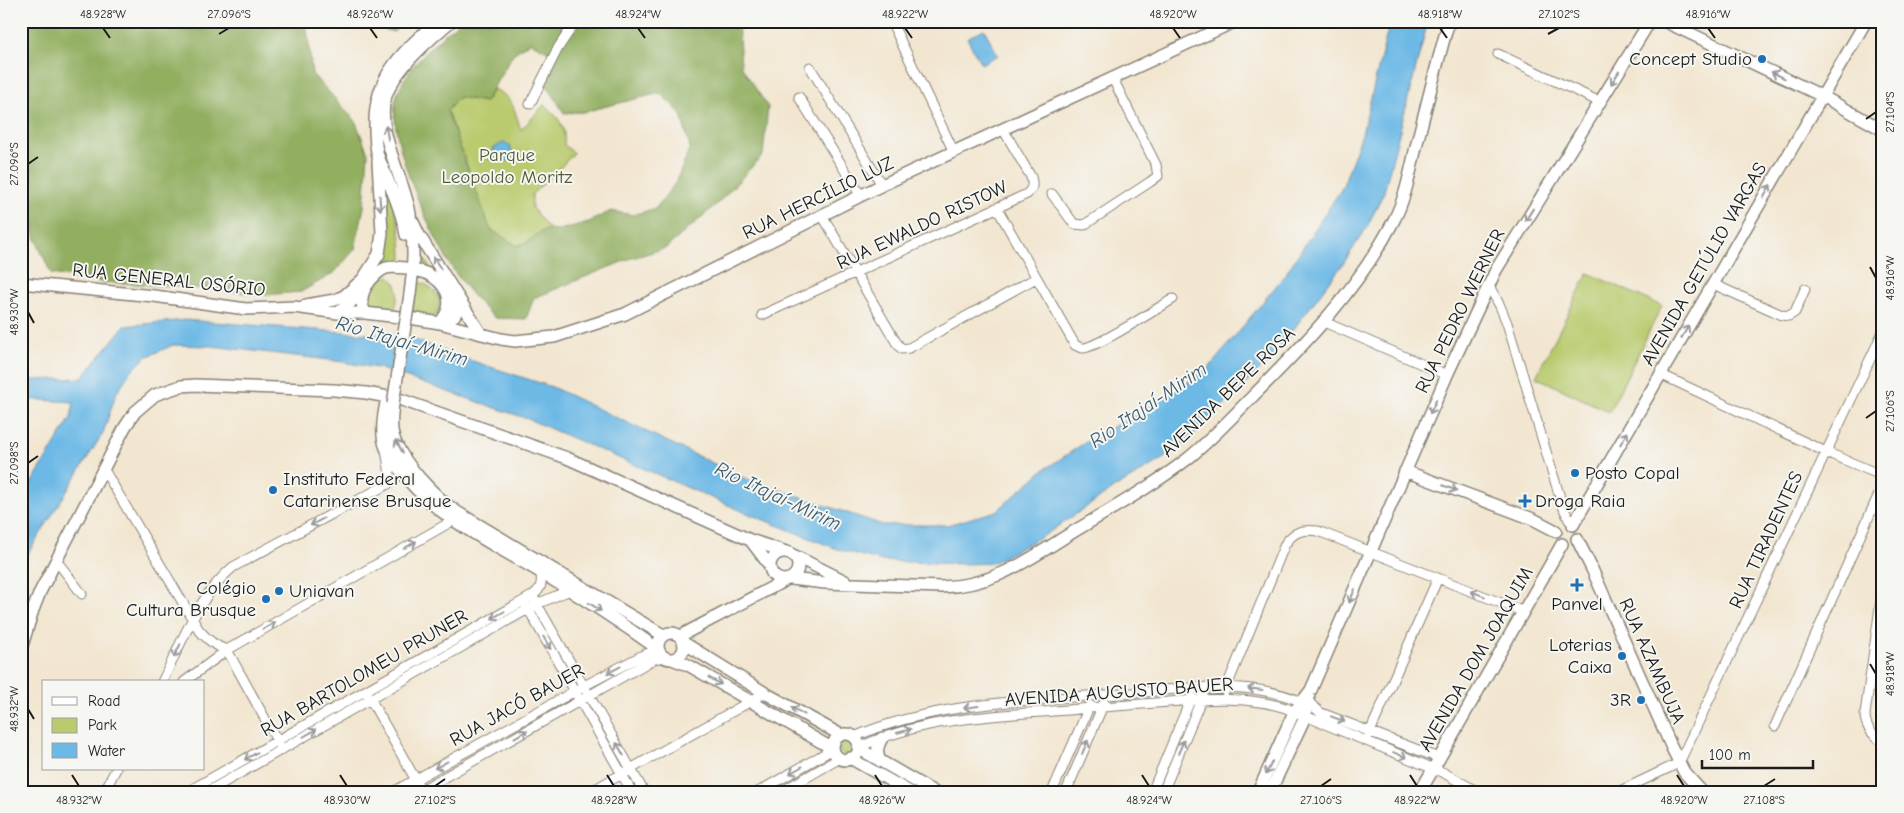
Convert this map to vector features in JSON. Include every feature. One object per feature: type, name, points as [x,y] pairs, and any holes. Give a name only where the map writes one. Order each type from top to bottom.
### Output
[{"type":"main road","points":[[294,307],[335,300],[344,296],[358,285],[379,254],[382,233],[375,112],[380,89],[396,62],[437,21]]},
{"type":"main road","points":[[451,21],[402,70],[389,90],[385,101],[385,120],[388,138],[410,213],[419,235],[481,334]]},
{"type":"main road","name":"RUA HERCÍLIO LUZ","points":[[402,317],[440,323],[481,334],[515,340],[543,339],[617,318],[882,185],[1113,80],[1236,21]]},
{"type":"main road","name":"AVENIDA BEPE ROSA","points":[[788,580],[825,583],[958,586],[984,581],[1011,570],[1159,480],[1185,461],[1215,434],[1324,322],[1366,265],[1395,218],[1405,191],[1449,21]]},
{"type":"main road","name":"RUA PEDRO WERNER","points":[[1306,699],[1447,375],[1489,286],[1515,238],[1650,21]]},
{"type":"main road","points":[[1664,21],[1822,96],[1883,130]]},
{"type":"main road","name":"AVENIDA GETÚLIO VARGAS","points":[[1567,525],[1660,374],[1866,21]]},
{"type":"main road","points":[[378,154],[405,230],[408,244],[409,269]]},
{"type":"main road","points":[[410,213],[407,290],[389,403],[382,428],[386,447],[406,477],[423,497],[454,520],[570,590],[663,654],[688,665],[841,755],[910,792]]},
{"type":"main road","points":[[365,313],[362,298],[370,281],[385,268],[409,269],[427,272],[435,278],[447,293],[448,309],[440,323]]},
{"type":"main road","name":"RUA GENERAL OSÓRIO","points":[[21,282],[154,296],[246,309],[294,307],[338,313],[365,313],[402,317]]},
{"type":"main road","points":[[335,300],[338,313],[364,291]]},
{"type":"main road","points":[[440,323],[456,315],[458,300]]},
{"type":"main road","name":"AVENIDA BEPE ROSA","points":[[21,649],[33,610],[56,560],[125,427],[135,412],[156,394],[181,386],[334,390],[399,399],[559,455],[750,540],[790,554],[849,583]]},
{"type":"main road","points":[[389,403],[395,441],[419,476],[440,500],[663,635]]},
{"type":"main road","points":[[1405,471],[1533,519],[1567,525],[1556,539],[1562,544],[1570,545],[1577,540]]},
{"type":"main road","name":"RUA AZAMBUJA","points":[[1567,525],[1578,533],[1577,540],[1592,569],[1679,763],[1684,772],[1702,792]]},
{"type":"main road","points":[[750,540],[776,578],[788,580]]},
{"type":"main road","name":"AVENIDA DOM JOAQUIM","points":[[1420,792],[1562,544]]},
{"type":"main road","points":[[682,640],[754,597],[788,580],[798,570],[798,562],[790,554],[777,554],[771,562],[765,583],[754,597]]},
{"type":"main road","points":[[663,654],[658,641],[663,635],[670,633],[765,693],[841,735]]},
{"type":"main road","points":[[663,654],[681,654],[682,640]]},
{"type":"main road","points":[[1270,792],[1294,712],[1306,699]]},
{"type":"main road","points":[[1258,792],[1305,717],[1306,699]]},
{"type":"main road","points":[[841,755],[834,741],[841,735],[848,734],[856,743],[880,761],[926,790]]},
{"type":"main road","points":[[880,761],[877,747],[882,738]]},
{"type":"main road","points":[[841,755],[855,754],[856,743]]},
{"type":"street","points":[[530,104],[558,48],[576,21]]},
{"type":"street","points":[[891,21],[954,152]]},
{"type":"street","points":[[1498,54],[1600,102]]},
{"type":"street","points":[[810,67],[882,185]]},
{"type":"street","points":[[1052,194],[1074,224],[1084,225],[1158,176],[1156,165],[1113,80]]},
{"type":"street","points":[[799,97],[860,196]]},
{"type":"street","name":"RUA EWALDO RISTOW","points":[[762,315],[1027,194],[1032,190],[1033,185],[1003,129]]},
{"type":"street","points":[[997,208],[1070,338],[1076,345],[1082,348],[1117,332],[1173,299]]},
{"type":"street","points":[[822,215],[896,342],[902,349],[906,349],[1036,278]]},
{"type":"street","points":[[1713,284],[1788,316],[1794,312],[1805,289]]},
{"type":"street","points":[[1489,286],[1507,323],[1567,525]]},
{"type":"street","points":[[1324,322],[1447,375]]},
{"type":"street","name":"RUA TIRADENTES","points":[[1679,763],[1883,332]]},
{"type":"street","points":[[1660,374],[1826,452],[1883,476]]},
{"type":"street","points":[[163,680],[193,620],[214,584],[232,567],[388,484],[390,480],[386,447]]},
{"type":"street","points":[[103,468],[193,620],[208,640],[217,647],[227,650],[280,745]]},
{"type":"street","points":[[1775,726],[1883,485]]},
{"type":"street","points":[[1562,504],[1569,520],[1567,525]]},
{"type":"street","points":[[187,680],[227,650],[454,520]]},
{"type":"street","points":[[1223,699],[1226,687],[1285,544],[1290,536],[1302,530],[1318,531],[1524,612]]},
{"type":"street","points":[[56,560],[82,594]]},
{"type":"street","points":[[541,572],[542,584],[534,600],[644,792]]},
{"type":"street","points":[[1366,741],[1438,578]]},
{"type":"street","points":[[1883,586],[1865,714],[1865,722],[1868,729],[1883,742]]},
{"type":"street","name":"RUA BARTOLOMEU PRUNER","points":[[187,792],[205,789],[534,600],[570,590]]},
{"type":"street","points":[[526,605],[632,792]]},
{"type":"street","name":"RUA JACÓ BAUER","points":[[394,792],[643,655],[663,654]]},
{"type":"street","name":"RUA JACÓ BAUER","points":[[419,791],[663,654]]},
{"type":"street","name":"AVENIDA AUGUSTO BAUER","points":[[856,743],[887,725],[941,712],[1006,703],[1226,687],[1271,691],[1306,699],[1321,713],[1370,732],[1437,763]]},
{"type":"street","points":[[1163,792],[1206,688]]},
{"type":"street","points":[[1152,792],[1195,689]]},
{"type":"street","points":[[590,792],[765,693]]},
{"type":"street","points":[[368,695],[415,780],[419,791]]},
{"type":"street","points":[[1058,779],[1068,788],[1108,695]]},
{"type":"street","points":[[1052,792],[1094,696]]},
{"type":"street","name":"AVENIDA AUGUSTO BAUER","points":[[856,743],[944,723],[1008,715],[1223,699],[1271,703],[1366,741],[1437,763]]},
{"type":"street","points":[[1006,703],[1008,715]]},
{"type":"street","points":[[941,712],[944,723]]},
{"type":"street","points":[[490,738],[496,748]]},
{"type":"street","points":[[758,792],[841,755]]},
{"type":"street","points":[[781,792],[841,755]]},
{"type":"street","points":[[1437,763],[1478,792]]},
{"type":"street","points":[[1618,792],[1679,763]]},
{"type":"street","points":[[1161,769],[1171,772]]},
{"type":"street","points":[[104,792],[115,770]]},
{"type":"green space","points":[[21,21],[314,21],[307,28],[312,74],[355,120],[368,153],[364,207],[355,249],[334,273],[301,292],[264,295],[185,287],[102,282],[51,274],[36,240],[26,195],[31,177],[21,127]]},
{"type":"green space","points":[[366,21],[405,21],[394,32],[376,27]]},
{"type":"green space","points":[[460,21],[738,21],[741,66],[768,107],[763,155],[718,203],[666,248],[629,259],[534,298],[526,319],[495,318],[482,306],[465,285],[440,247],[410,179],[396,130],[395,109],[398,92],[403,81],[425,53]],"holes":[[[530,42],[553,54],[545,82],[564,113],[583,112],[660,93],[681,114],[690,148],[676,182],[656,208],[633,215],[611,211],[589,222],[559,230],[549,229],[538,233],[529,242],[517,246],[490,229],[447,111],[459,97],[485,102],[513,54]]]},
{"type":"green space","name":"Parque Leopoldo Moritz","points":[[494,89],[510,101],[521,130],[544,105],[560,122],[564,132],[564,145],[574,153],[532,194],[532,208],[549,229],[517,246],[490,229],[447,111],[458,97],[485,102]]},
{"type":"green space","points":[[388,188],[398,224],[402,260],[386,260]]},
{"type":"green space","points":[[417,247],[434,274],[417,266]]},
{"type":"green space","points":[[1588,273],[1662,306],[1609,412],[1536,377]]},
{"type":"green space","points":[[389,276],[397,287],[398,295],[395,309],[367,306],[366,295],[370,288],[378,280]]},
{"type":"green space","points":[[417,282],[428,286],[436,293],[439,303],[437,314],[433,316],[412,311]]},
{"type":"green space","points":[[846,739],[852,741],[854,747],[852,753],[846,755],[840,753],[838,747],[840,741]]},
{"type":"water","name":"Rio Itajaí-Mirim","points":[[1390,21],[1428,21],[1384,192],[1367,227],[1343,264],[1270,360],[1177,450],[1113,489],[1045,535],[992,563],[964,564],[882,561],[837,549],[749,514],[528,419],[378,368],[330,360],[211,346],[173,345],[146,357],[130,372],[116,394],[103,433],[21,565],[21,500],[71,418],[74,402],[21,399],[21,378],[33,380],[82,378],[124,326],[185,320],[408,337],[451,354],[552,387],[744,478],[883,525],[947,525],[997,511],[1042,471],[1083,444],[1159,401],[1209,368],[1285,275],[1342,188],[1362,134]]},
{"type":"water","points":[[984,29],[998,55],[981,64],[967,38]]},
{"type":"water","points":[[504,142],[510,146],[513,158],[508,161],[489,160],[494,152],[493,149]]},
{"type":"place","name":"Concept Studio","points":[[1762,59]]},
{"type":"place","name":"Posto Copal","points":[[1575,473]]},
{"type":"place","name":"Instituto Federal Catarinense Brusque","points":[[273,490]]},
{"type":"place","name":"Droga Raia","points":[[1525,501]]},
{"type":"place","name":"Panvel","points":[[1577,585]]},
{"type":"place","name":"Uniavan","points":[[279,591]]},
{"type":"place","name":"Colégio Cultura Brusque","points":[[266,599]]},
{"type":"place","name":"Loterias Caixa","points":[[1622,656]]},
{"type":"place","name":"3R","points":[[1641,700]]}]
